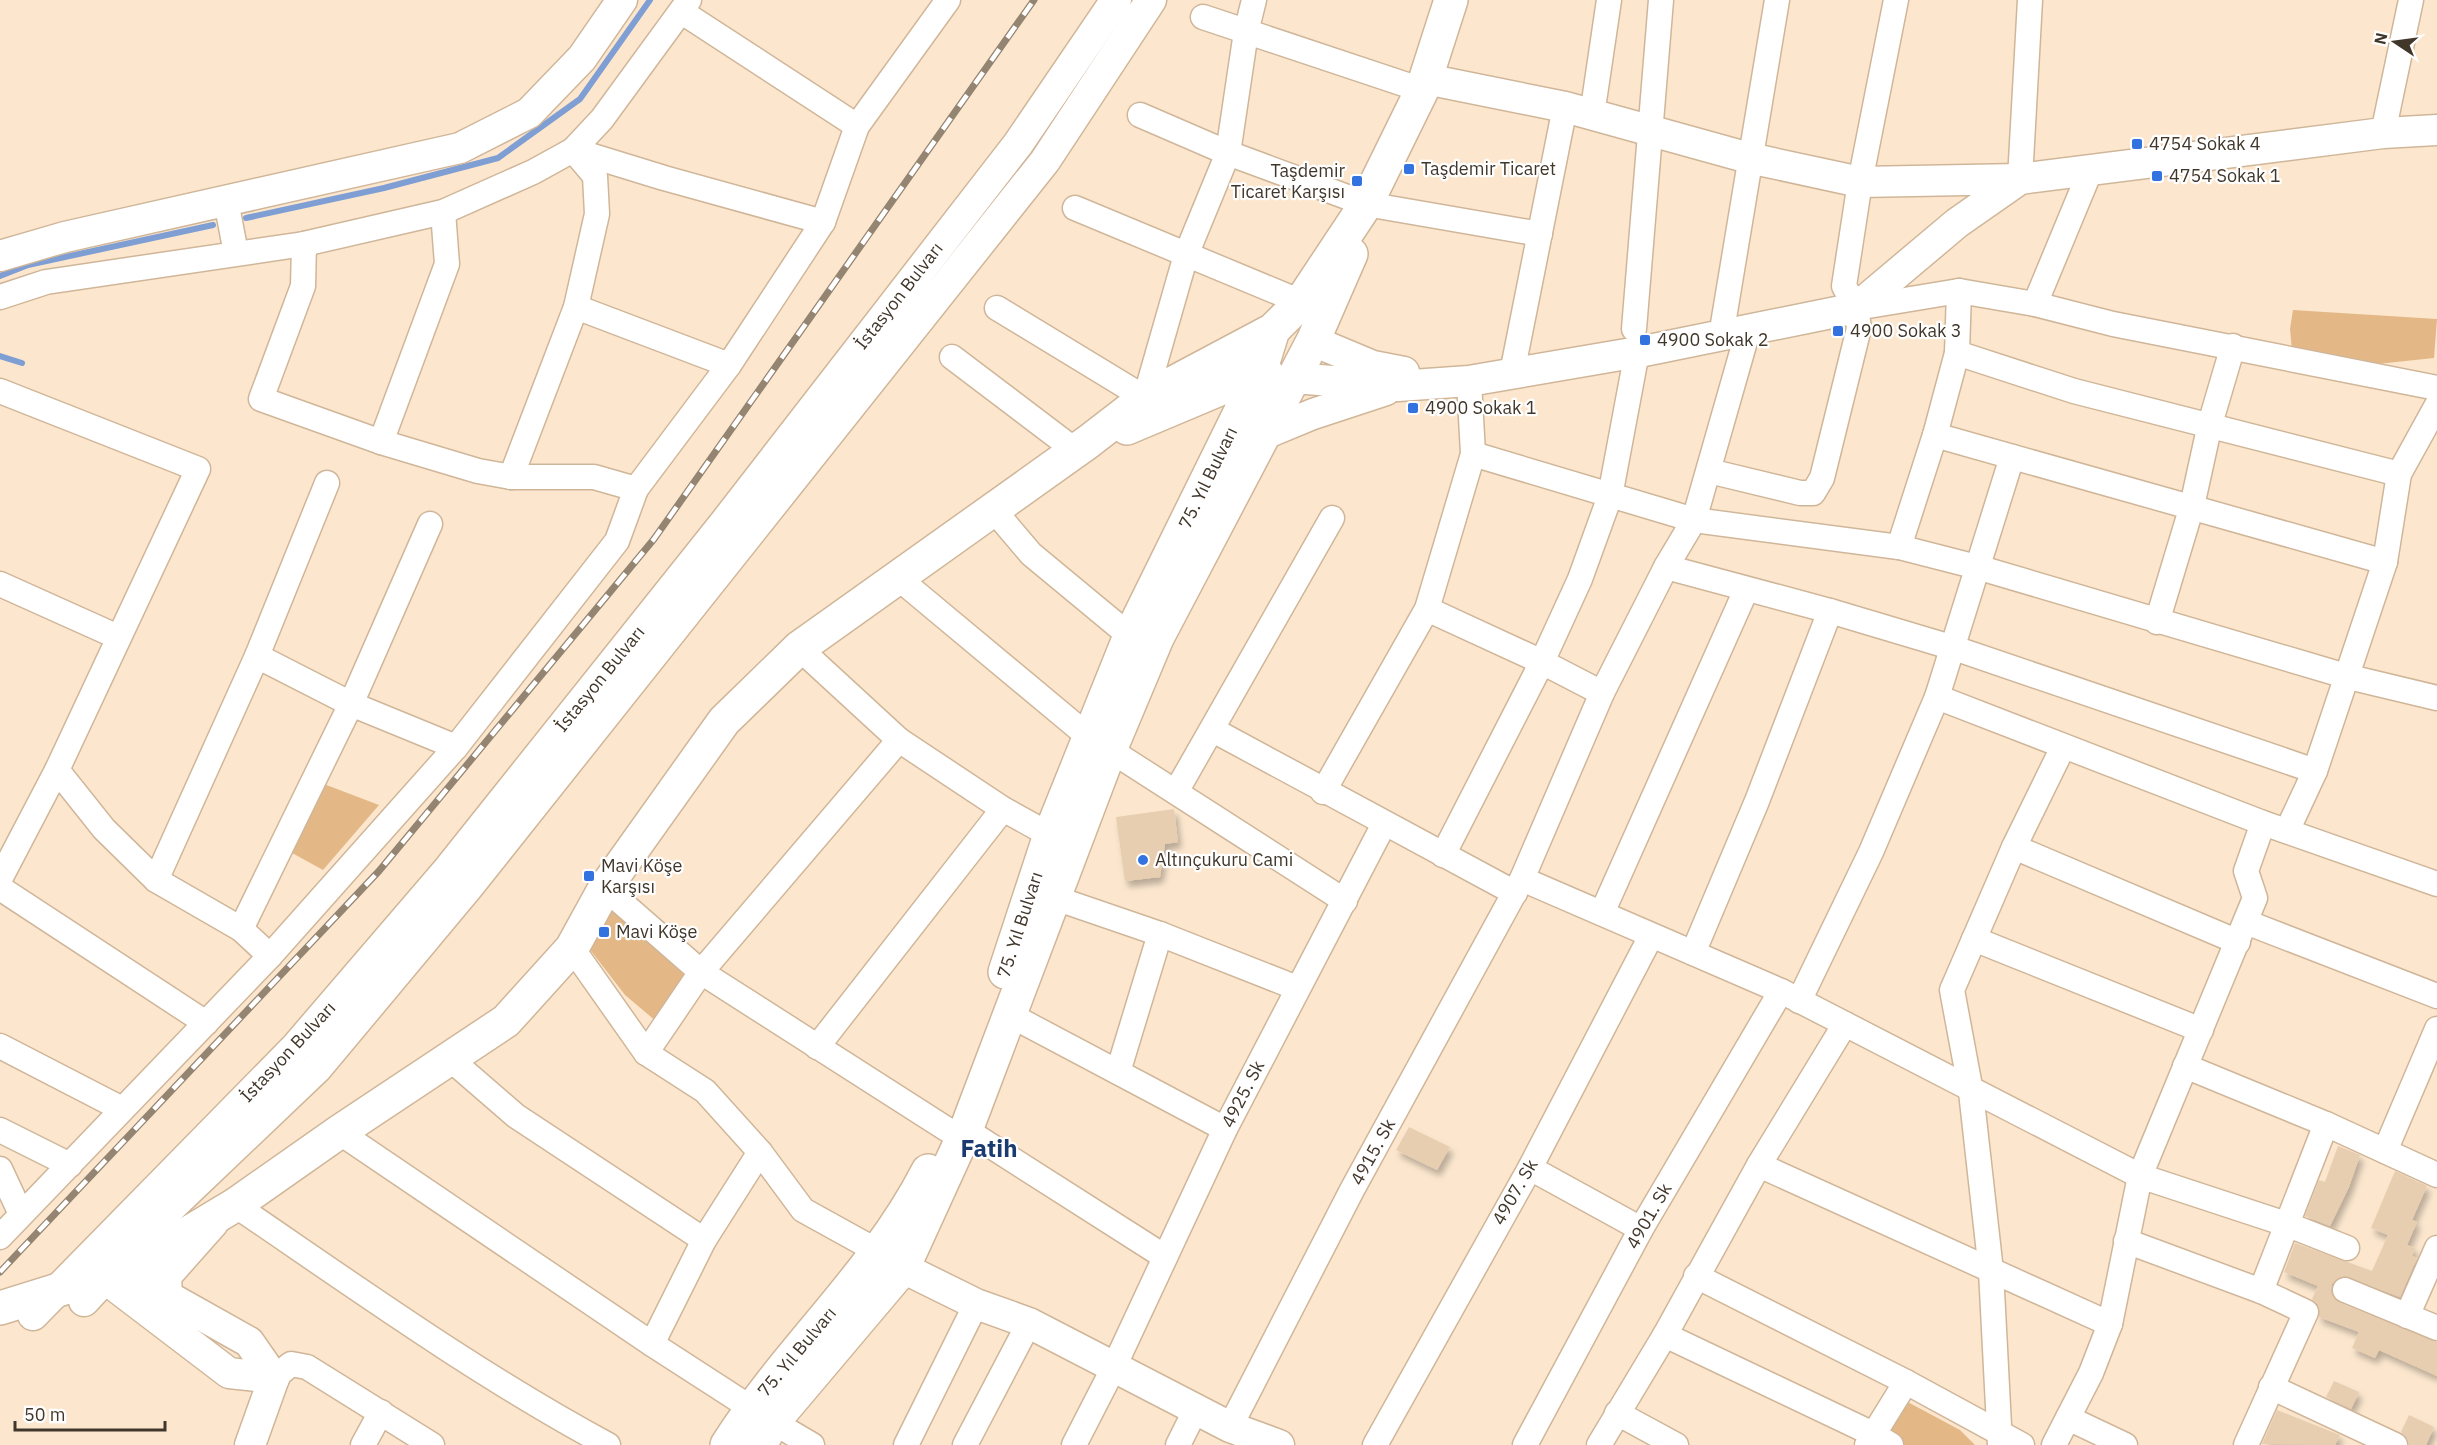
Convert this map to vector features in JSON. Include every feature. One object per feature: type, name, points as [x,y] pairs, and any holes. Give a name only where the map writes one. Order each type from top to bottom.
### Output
[{"type":"main road","points":[[0,1325],[105,1290],[506,1021],[572,948],[605,888],[671,800],[724,721],[799,648],[992,508],[1082,446],[1145,398],[1273,330],[1300,302],[1366,204],[1424,85],[1451,0]]},
{"type":"main road","points":[[1100,743],[1313,341],[1361,230],[1366,204]]},
{"type":"main road","points":[[1273,330],[1297,331],[1313,341]]},
{"type":"main road","name":"75. Yıl Bulvarı","points":[[727,1445],[761,1425],[891,1260],[925,1175],[957,1130],[1010,1015],[1055,897],[1130,636],[1260,372],[1273,330]]},
{"type":"main road","points":[[1082,446],[1260,372],[1275,377],[1293,378]]},
{"type":"main road","name":"75. Yıl Bulvarı","points":[[957,1130],[1050,835],[1100,743]]},
{"type":"main road","points":[[0,1308],[105,1290]]},
{"type":"street","points":[[0,256],[65,237],[460,148],[529,113],[582,58],[622,0]]},
{"type":"street","points":[[0,1237],[270,956],[456,747],[617,541],[636,489],[729,364],[824,222],[856,126],[948,0]]},
{"type":"street","name":"İstasyon Bulvarı","points":[[105,1290],[296,1047],[447,871],[726,521],[1018,144],[1116,0]]},
{"type":"street","name":"İstasyon Bulvarı","points":[[105,1290],[171,1207],[317,1068],[468,887],[1045,161],[1151,0]]},
{"type":"street","points":[[997,308],[1145,398],[1186,255],[1228,153],[1246,32],[1254,0]]},
{"type":"street","points":[[1512,373],[1540,234],[1579,111],[1609,0]]},
{"type":"street","points":[[1443,855],[1542,662],[1580,579],[1610,496],[1636,340],[1659,0]]},
{"type":"street","name":"4915. Sk","points":[[1230,1427],[1352,1190],[1518,886],[1602,693],[1666,567],[1694,520],[1709,471],[1735,333],[1749,158],[1777,0]]},
{"type":"street","points":[[1709,471],[1800,493],[1813,493],[1822,478],[1859,327],[1856,308],[1844,286],[1860,182],[1896,0]]},
{"type":"street","points":[[2020,179],[2030,0]]},
{"type":"street","points":[[2383,134],[2411,0]]},
{"type":"street","points":[[0,297],[46,282],[304,244],[443,212],[533,172],[573,150],[602,119],[686,6],[856,126]]},
{"type":"street","points":[[1203,17],[1424,85],[1579,111],[1651,129],[1749,158],[1860,182],[2020,179],[2383,134],[2437,130]]},
{"type":"street","points":[[1140,115],[1228,153],[1366,204],[1540,234]]},
{"type":"street","points":[[573,150],[664,178],[824,222]]},
{"type":"street","points":[[512,477],[576,308],[597,214],[595,177],[573,150]]},
{"type":"street","points":[[2035,304],[2091,169]]},
{"type":"street","points":[[1856,308],[1957,223],[2020,179]]},
{"type":"street","points":[[226,201],[236,253]]},
{"type":"street","points":[[1075,208],[1300,302]]},
{"type":"street","points":[[381,442],[447,264],[443,212]]},
{"type":"street","points":[[304,244],[303,286],[261,399],[381,442],[478,471],[512,477],[594,477],[636,489]]},
{"type":"street","points":[[1899,547],[1935,435],[1957,353],[1959,291]]},
{"type":"street","points":[[1293,378],[1398,386],[1458,381],[1512,373],[1636,340],[1735,333],[1856,308],[1959,291],[2035,304],[2113,324],[2437,388]]},
{"type":"street","points":[[576,308],[729,364]]},
{"type":"street","points":[[1313,341],[1373,366],[1458,381]]},
{"type":"street","points":[[2157,622],[2192,506],[2210,424],[2233,346]]},
{"type":"street","points":[[1957,353],[2074,391],[2399,474]]},
{"type":"street","points":[[951,357],[1082,446]]},
{"type":"street","points":[[1323,792],[1427,609],[1473,454],[1458,381]]},
{"type":"street","points":[[1262,435],[1313,414],[1398,386]]},
{"type":"street","points":[[0,391],[198,469],[57,770],[0,879]]},
{"type":"street","points":[[2287,831],[2315,771],[2349,677],[2385,562],[2399,474],[2437,405]]},
{"type":"street","points":[[1935,435],[2385,562]]},
{"type":"street","points":[[1473,454],[1694,520],[1899,547],[1977,567],[2349,677],[2437,698]]},
{"type":"street","name":"4901. Sk","points":[[1524,1445],[1641,1229],[1790,996],[1871,852],[1937,697],[2012,457]]},
{"type":"street","points":[[156,880],[257,656],[327,483]]},
{"type":"street","points":[[992,508],[1031,554],[1130,636]]},
{"type":"street","points":[[1177,790],[1332,518]]},
{"type":"street","points":[[241,929],[351,704],[430,524]]},
{"type":"street","points":[[1666,567],[1830,611],[1954,648],[2315,771]]},
{"type":"street","points":[[897,576],[1100,743],[1177,790],[1345,901]]},
{"type":"street","points":[[0,584],[118,637]]},
{"type":"street","points":[[1602,913],[1746,590]]},
{"type":"street","points":[[1427,609],[1542,662],[1602,693]]},
{"type":"street","points":[[1693,953],[1757,801],[1830,611]]},
{"type":"street","points":[[799,648],[898,740],[1004,809],[1050,835]]},
{"type":"street","points":[[257,656],[351,704],[456,747]]},
{"type":"street","points":[[1937,697],[2263,823],[2437,884]]},
{"type":"street","points":[[1213,730],[1323,792],[1443,855],[1518,886],[1602,913],[1790,996],[1971,1092],[2140,1176],[2286,1224],[2347,1248]]},
{"type":"street","points":[[646,1053],[701,972],[898,740]]},
{"type":"street","points":[[2000,1439],[1991,1271],[1971,1092],[1952,990],[2014,847],[2063,747]]},
{"type":"street","points":[[57,770],[104,829],[156,880],[241,929],[270,956]]},
{"type":"street","points":[[817,1047],[1004,809]]},
{"type":"street","points":[[2054,1445],[2091,1373],[2110,1324],[2140,1176],[2255,898],[2246,871],[2263,823]]},
{"type":"street","name":"4925. Sk","points":[[1074,1445],[1113,1369],[1225,1129],[1384,824]]},
{"type":"street","points":[[2014,847],[2242,932],[2437,996]]},
{"type":"street","points":[[0,888],[206,1023]]},
{"type":"street","points":[[605,888],[701,972],[817,1047],[1165,1257]]},
{"type":"street","points":[[1055,897],[1160,934],[1297,988]]},
{"type":"street","points":[[1118,1072],[1160,934]]},
{"type":"street","name":"4907. Sk","points":[[1375,1445],[1530,1168],[1652,936]]},
{"type":"street","points":[[1974,939],[2201,1030]]},
{"type":"street","points":[[572,948],[646,1053],[705,1091],[760,1152],[803,1210],[891,1260],[976,1304],[1029,1323],[1113,1369],[1230,1427],[1279,1445]]},
{"type":"street","points":[[1010,1015],[1225,1129]]},
{"type":"street","points":[[1599,1445],[1665,1335],[1759,1165],[1845,1024]]},
{"type":"street","points":[[2385,1151],[2437,1029]]},
{"type":"street","points":[[0,1046],[122,1109]]},
{"type":"street","points":[[449,1058],[516,1116],[704,1240]]},
{"type":"street","points":[[2185,1066],[2325,1124],[2437,1175]]},
{"type":"street","points":[[2261,1291],[2325,1124]]},
{"type":"street","points":[[0,1130],[70,1165]]},
{"type":"street","points":[[339,1132],[652,1344],[761,1425],[812,1445]]},
{"type":"street","points":[[652,1344],[704,1240],[760,1152]]},
{"type":"street","points":[[1759,1165],[2110,1324]]},
{"type":"street","points":[[1530,1168],[1641,1229]]},
{"type":"street","points":[[0,1169],[21,1214]]},
{"type":"street","points":[[229,1208],[553,1415],[608,1445]]},
{"type":"street","points":[[2126,1240],[2261,1291],[2306,1312],[2246,1445]]},
{"type":"street","points":[[2407,1316],[2437,1248]]},
{"type":"street","points":[[1696,1276],[1906,1382],[2000,1439],[2022,1445]]},
{"type":"street","points":[[105,1290],[229,1373],[274,1378]]},
{"type":"street","points":[[105,1290],[249,1342],[274,1378]]},
{"type":"street","points":[[2345,1290],[2437,1328]]},
{"type":"street","points":[[906,1445],[976,1304]]},
{"type":"street","points":[[965,1445],[1029,1323]]},
{"type":"street","points":[[1665,1335],[1877,1441],[1906,1382]]},
{"type":"street","points":[[250,1445],[274,1378],[291,1364],[307,1367],[432,1445]]},
{"type":"street","points":[[2271,1387],[2395,1445]]},
{"type":"street","points":[[1178,1445],[1196,1409]]},
{"type":"street","points":[[363,1445],[381,1412]]},
{"type":"street","points":[[1617,1413],[1676,1445]]},
{"type":"street","points":[[2068,1418],[2125,1445]]},
{"type":"shaded area","points":[[2293,310],[2437,319],[2434,358],[2377,364],[2292,350],[2290,329]]},
{"type":"shaded area","points":[[316,781],[379,805],[323,870],[283,848]]},
{"type":"shaded area","points":[[625,909],[698,973],[657,1022],[625,995],[588,947],[610,912]]},
{"type":"shaded area","points":[[1904,1400],[1960,1430],[1975,1445],[1904,1445],[1887,1435]]},
{"type":"building","name":"Altınçukuru Cami","points":[[1174,809],[1178,842],[1165,844],[1160,877],[1125,881],[1116,817]]},
{"type":"building","points":[[1409,1127],[1450,1147],[1437,1170],[1396,1150]]},
{"type":"building","points":[[2338,1146],[2360,1155],[2349,1187],[2330,1226],[2305,1216],[2319,1180],[2325,1182]]},
{"type":"building","points":[[2395,1171],[2427,1186],[2412,1220],[2417,1222],[2407,1245],[2415,1248],[2412,1256],[2417,1258],[2400,1297],[2344,1276],[2332,1284],[2331,1292],[2340,1303],[2437,1342],[2437,1376],[2379,1350],[2375,1358],[2352,1348],[2359,1332],[2319,1317],[2318,1304],[2312,1299],[2318,1286],[2284,1272],[2295,1243],[2372,1271],[2388,1235],[2371,1228]]},
{"type":"building","points":[[2334,1381],[2359,1392],[2351,1409],[2326,1397]]},
{"type":"building","points":[[2277,1410],[2340,1435],[2335,1445],[2262,1444]]},
{"type":"building","points":[[2409,1415],[2434,1427],[2426,1445],[2409,1445],[2407,1437],[2401,1432]]},
{"type":"waterway","points":[[246,218],[384,188],[498,158],[580,99],[650,0]]},
{"type":"waterway","points":[[0,276],[28,265],[213,225]]},
{"type":"waterway","points":[[0,356],[22,363]]},
{"type":"railway","points":[[0,1272],[379,871],[654,539],[1034,0]]},
{"type":"place","name":"4754 Sokak 4","points":[[2137,144]]},
{"type":"place","name":"Taşdemir Ticaret","points":[[1409,169]]},
{"type":"place","name":"4754 Sokak 1","points":[[2157,176]]},
{"type":"place","name":"Taşdemir Ticaret Karşısı","points":[[1357,181]]},
{"type":"place","name":"4900 Sokak 3","points":[[1838,331]]},
{"type":"place","name":"4900 Sokak 2","points":[[1645,340]]},
{"type":"place","name":"4900 Sokak 1","points":[[1413,408]]},
{"type":"place","name":"Altınçukuru Cami","points":[[1143,860]]},
{"type":"place","name":"Mavi Köşe Karşısı","points":[[589,876]]},
{"type":"place","name":"Mavi Köşe","points":[[604,932]]},
{"type":"district","name":"Fatih","points":[[989,1149]]}]
